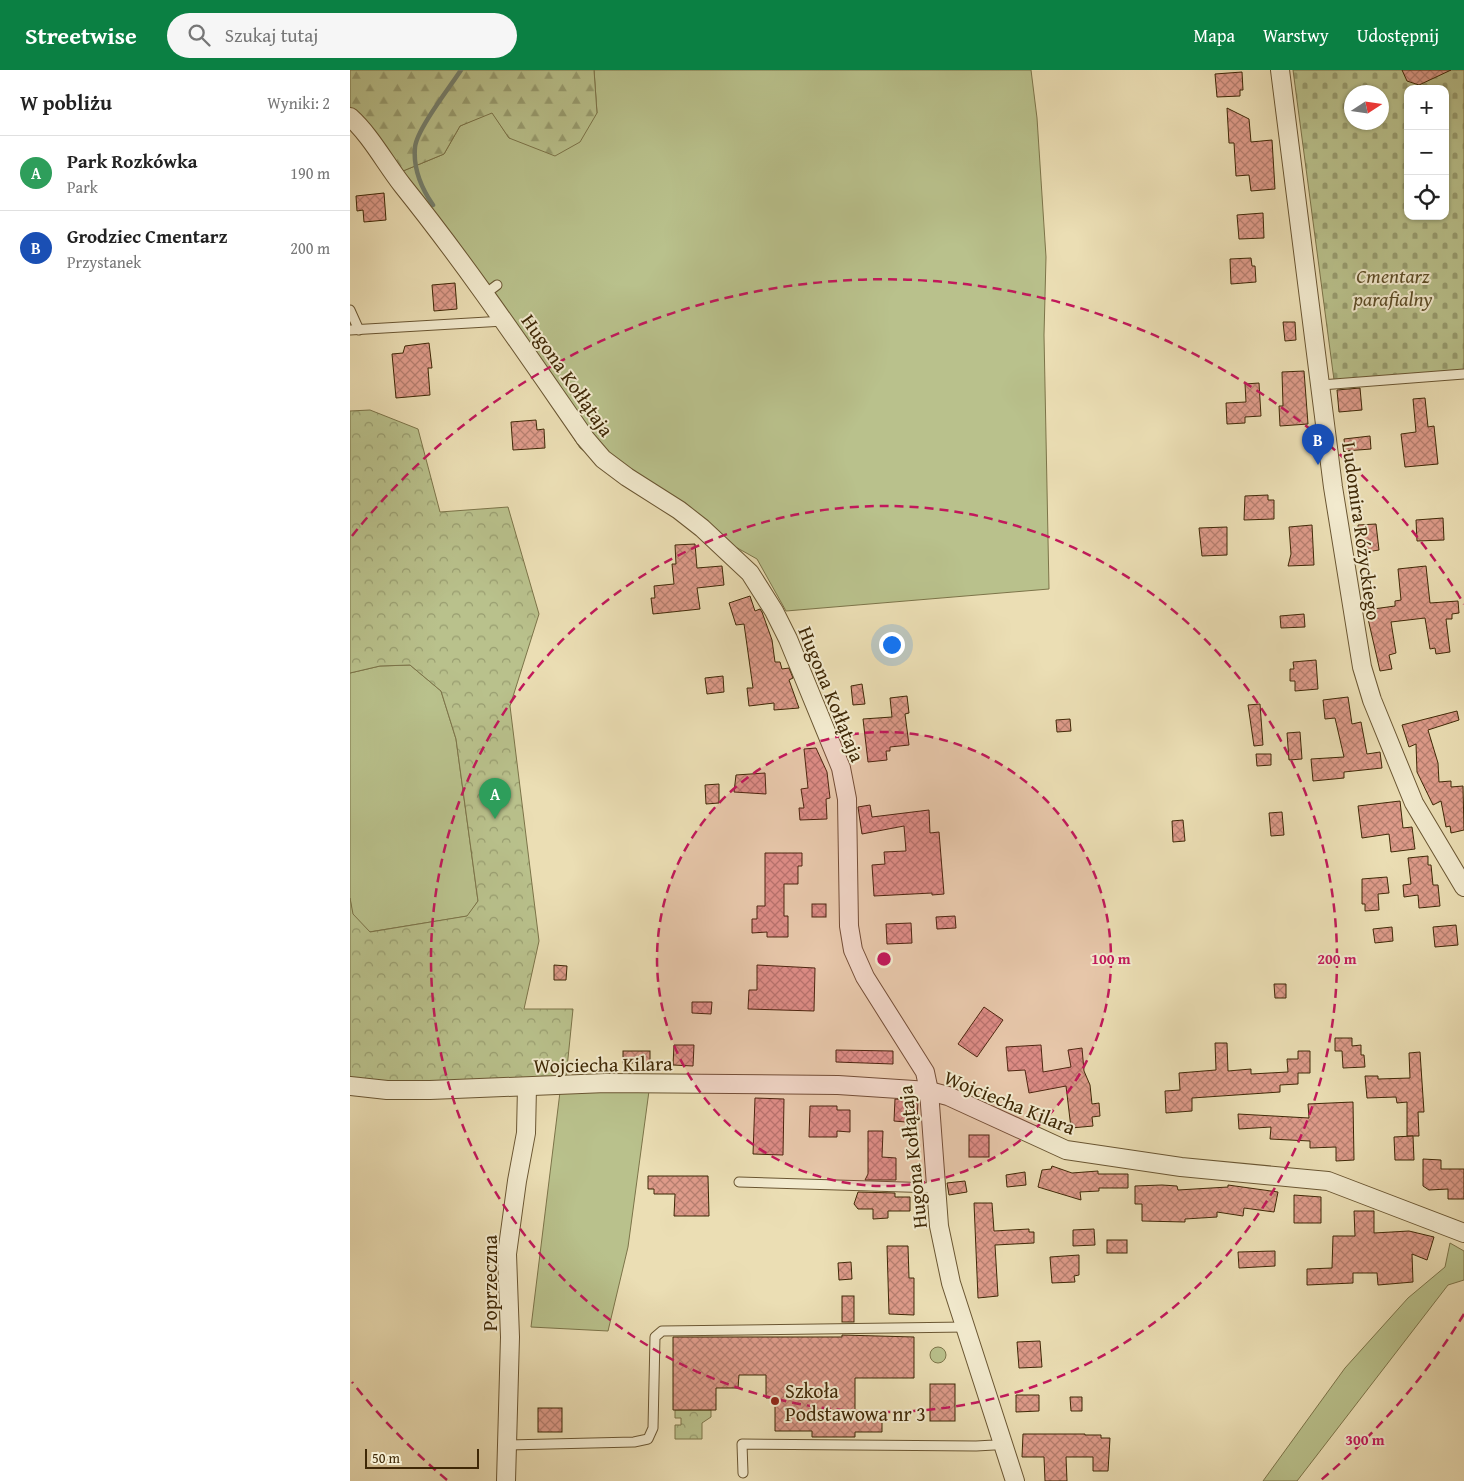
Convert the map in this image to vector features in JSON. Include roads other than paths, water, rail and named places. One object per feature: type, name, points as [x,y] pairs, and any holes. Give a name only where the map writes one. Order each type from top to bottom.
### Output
[{"type":"street","name":"Ludomira Różyckiego","points":[[1280,70],[1338,515],[1362,667],[1372,700],[1414,803],[1464,887]]},
{"type":"street","name":"Hugona Kołłątaja","points":[[350,117],[360,126],[381,157],[450,245],[491,290],[504,321],[585,438],[603,459],[627,477],[680,510],[750,573],[774,611],[788,639],[841,768],[847,799],[849,926],[854,950],[865,978],[925,1072],[929,1091],[940,1226],[949,1274],[1015,1481]]},
{"type":"street","name":"Wojciecha Kilara","points":[[350,1086],[387,1090],[422,1090],[606,1083],[818,1085],[929,1091],[948,1096],[1066,1150],[1181,1167],[1328,1182],[1464,1233]]},
{"type":"street","name":"Poprzeczna","points":[[506,1481],[510,1337],[507,1254],[526,1133],[527,1087]]},
{"type":"lane","points":[[350,310],[355,330],[504,321]]},
{"type":"lane","points":[[1321,386],[1464,374]]},
{"type":"lane","points":[[739,1182],[937,1188]]},
{"type":"lane","points":[[506,1445],[634,1442],[648,1439],[653,1428],[655,1336],[662,1331],[966,1327]]},
{"type":"lane","points":[[743,1473],[742,1444],[976,1446],[994,1445],[1002,1442]]},
{"type":"waterway","points":[[433,205],[419,178],[415,163],[415,147],[421,130],[461,70]]},
{"type":"place","name":"Grodziec Cmentarz","points":[[1318,465]]},
{"type":"place","name":"Park Rozkówka","points":[[495,819]]},
{"type":"place","name":"Szkoła Podstawowa nr 3","points":[[775,1401]]},
{"type":"park label","name":"Cmentarz parafialny","points":[[1393,286]]}]
